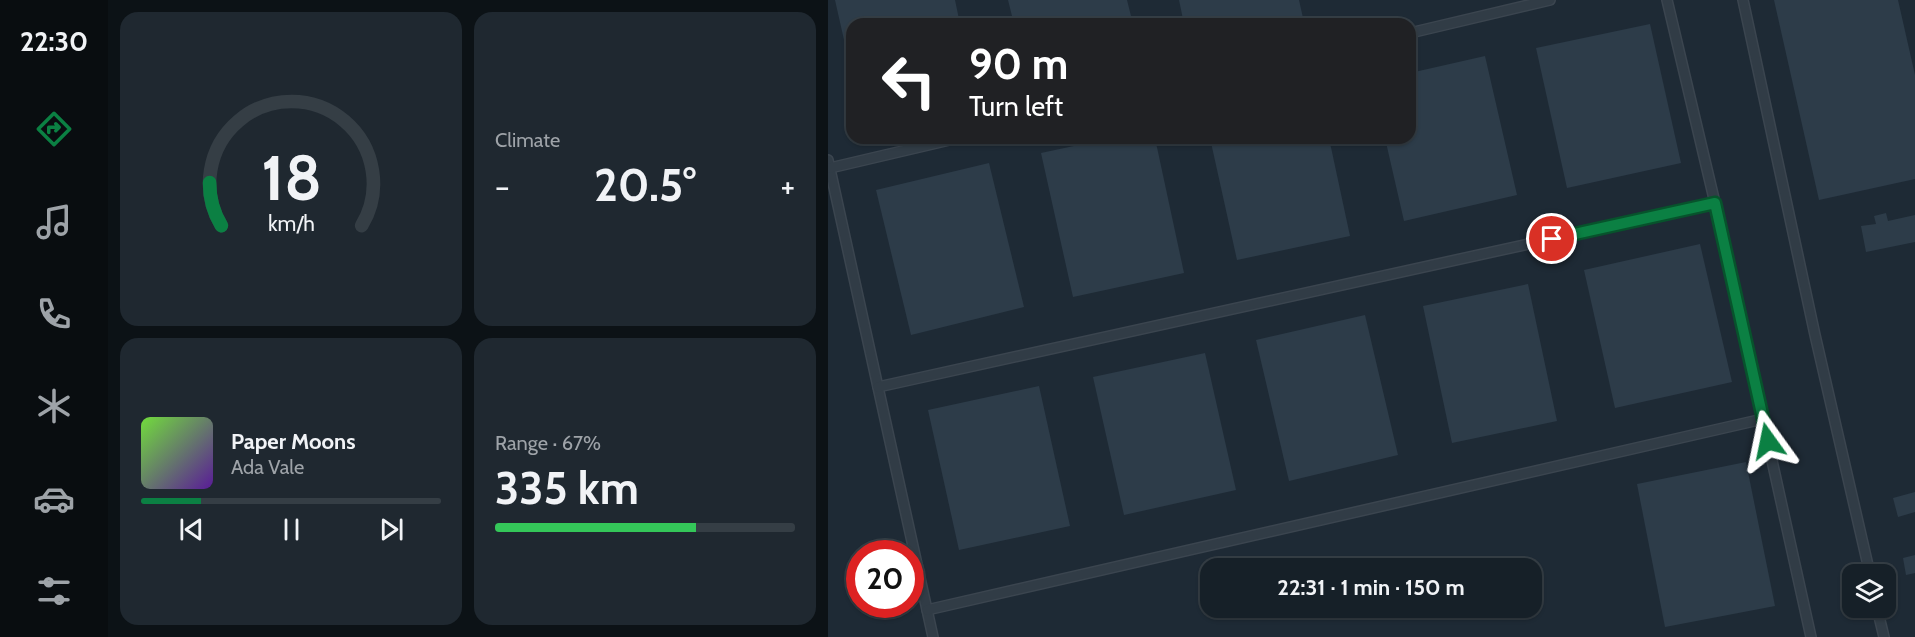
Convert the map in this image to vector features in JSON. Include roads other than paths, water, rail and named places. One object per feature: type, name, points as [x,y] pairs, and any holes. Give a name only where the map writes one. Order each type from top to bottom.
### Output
[{"type":"lane","points":[[1416,32],[1550,0]]},
{"type":"lane","points":[[1668,0],[1811,637]]},
{"type":"lane","points":[[1743,0],[1815,335],[1868,564]]},
{"type":"lane","points":[[928,144],[829,164],[933,637]]},
{"type":"lane","points":[[878,387],[1715,203]]},
{"type":"lane","points":[[927,610],[1763,419]]},
{"type":"lane","points":[[1879,618],[1884,637]]}]
